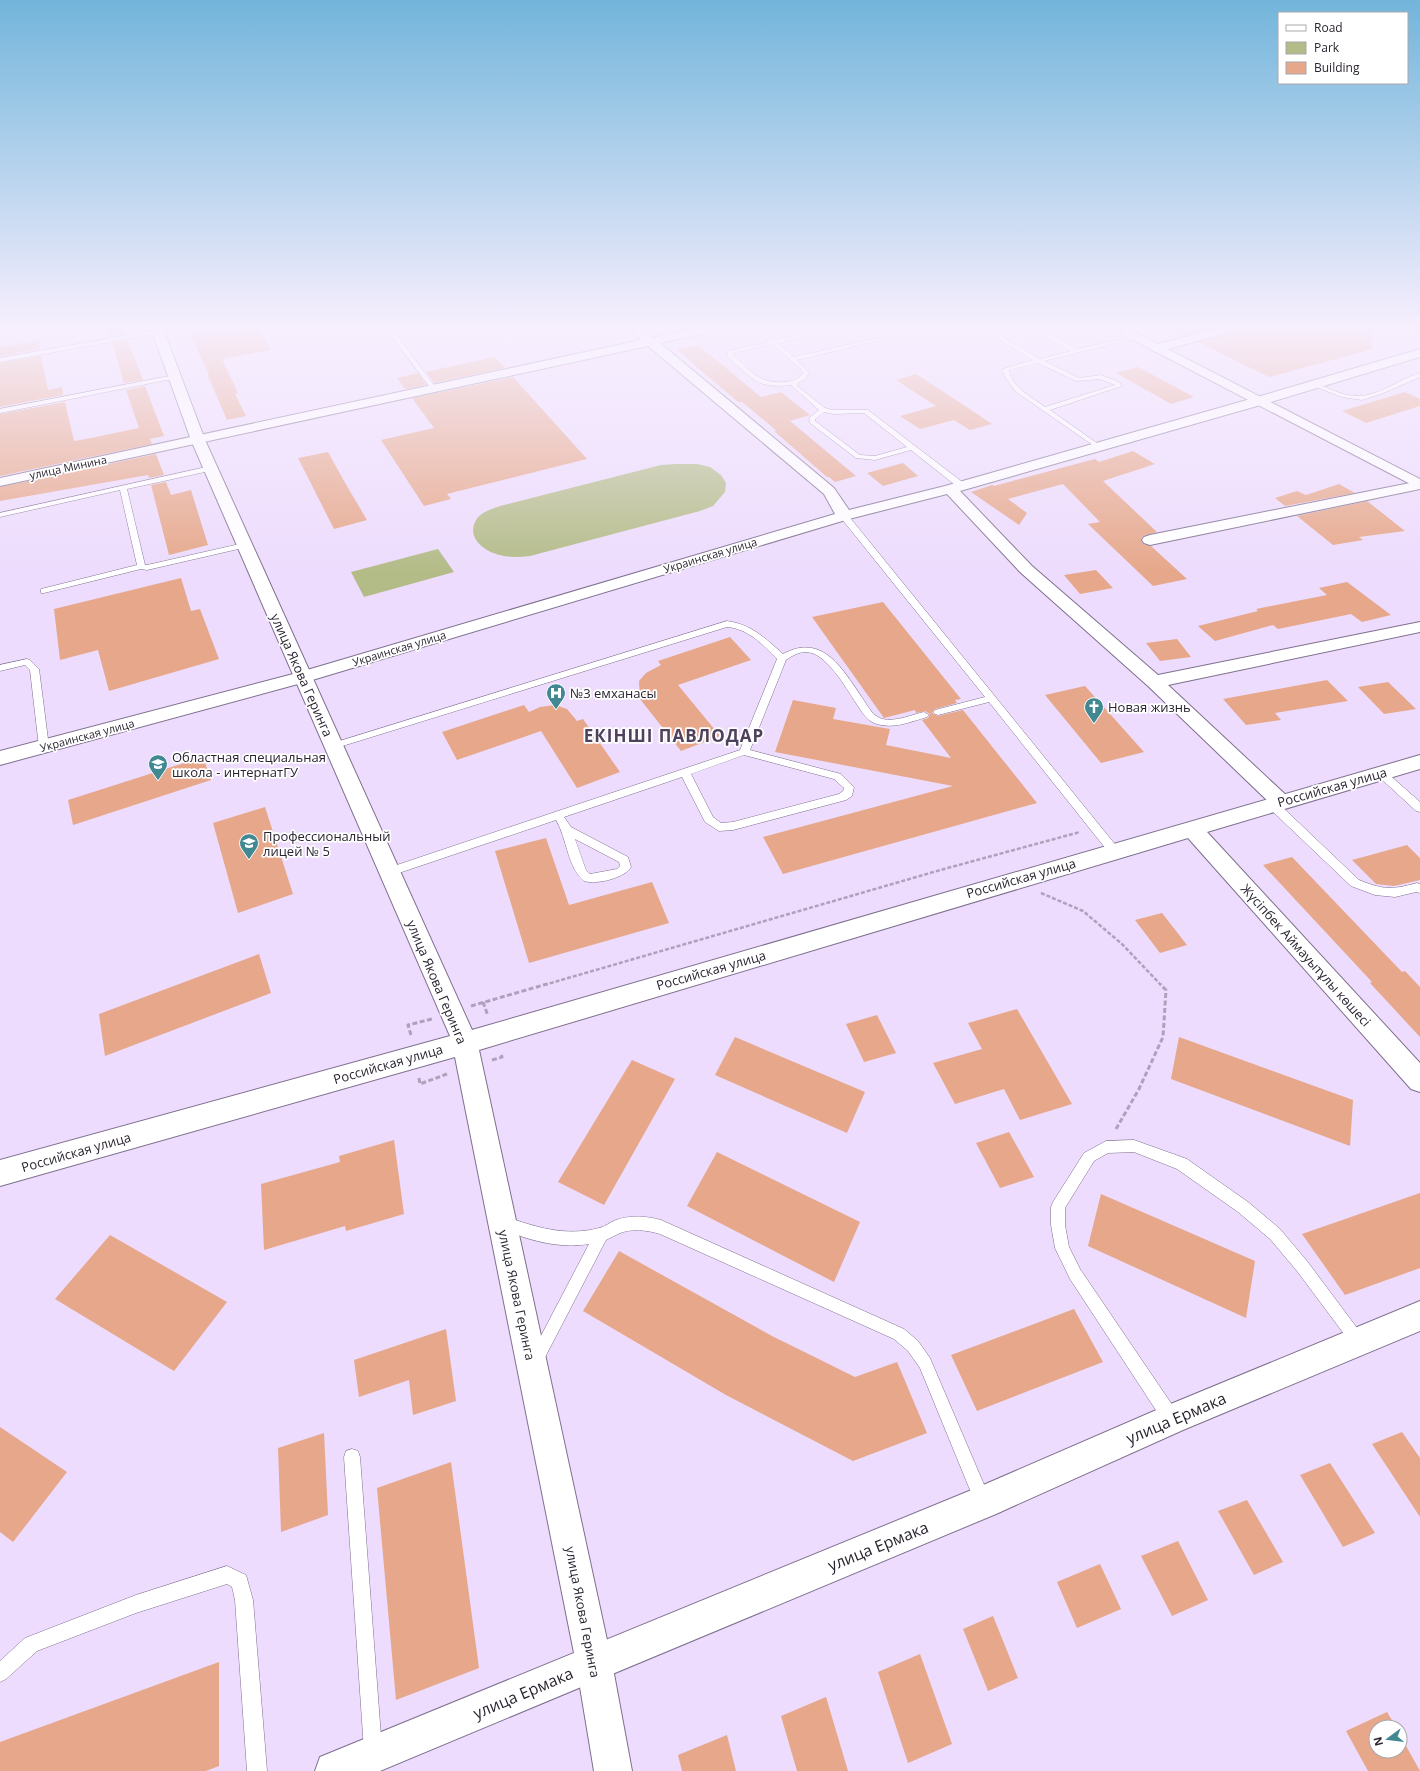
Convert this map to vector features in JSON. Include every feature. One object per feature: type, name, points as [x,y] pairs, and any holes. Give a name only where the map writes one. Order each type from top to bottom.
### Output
[{"type":"street","name":"улица Якова Геринга","points":[[187,409],[198,440],[244,546],[465,1043],[594,1663],[613,1771]]},
{"type":"street","name":"улица Минина","points":[[0,482],[343,409]]},
{"type":"street","points":[[730,409],[829,491],[838,503],[844,516]]},
{"type":"street","name":"Украинская улица","points":[[0,758],[302,677],[844,516],[956,488],[1233,409]]},
{"type":"street","points":[[1275,409],[1420,485]]},
{"type":"street","points":[[1150,540],[1420,485]]},
{"type":"street","points":[[956,488],[1026,569],[1154,682],[1277,804]]},
{"type":"street","points":[[1154,682],[1420,627]]},
{"type":"street","name":"Российская улица","points":[[0,1173],[465,1043],[1011,881],[1420,762]]},
{"type":"street","name":"Жүсіпбек Аймауытұлы көшесі","points":[[1192,829],[1420,1081]]},
{"type":"street","name":"улица Ермака","points":[[334,1771],[984,1502],[1172,1419],[1420,1316]]},
{"type":"lane","points":[[0,411],[12,409]]},
{"type":"lane","points":[[1045,410],[1049,409]]},
{"type":"lane","points":[[913,448],[875,458],[858,457],[812,422],[812,418],[823,410],[833,412],[866,411],[913,448],[956,488]]},
{"type":"lane","points":[[1045,410],[1099,447]]},
{"type":"lane","points":[[0,515],[211,468]]},
{"type":"lane","points":[[123,488],[141,566]]},
{"type":"lane","points":[[844,516],[1114,851]]},
{"type":"lane","points":[[44,591],[141,566],[147,568],[244,546]]},
{"type":"lane","points":[[333,746],[727,624],[738,624],[748,628],[782,658]]},
{"type":"lane","points":[[744,752],[782,658],[791,652],[805,648],[820,652],[833,664],[866,712],[875,720],[885,723],[897,722],[924,715]]},
{"type":"lane","points":[[0,668],[27,662],[34,669],[44,746]]},
{"type":"lane","points":[[938,712],[991,699]]},
{"type":"lane","points":[[389,872],[744,752],[837,776],[849,787],[848,793],[842,797],[740,824],[719,827],[709,819],[685,772]]},
{"type":"lane","points":[[1381,773],[1420,808]]},
{"type":"lane","points":[[1277,804],[1355,883],[1375,891],[1395,893],[1419,887]]},
{"type":"lane","points":[[558,815],[567,830],[581,872],[588,878],[598,878],[621,872],[626,867],[624,860],[567,830]]},
{"type":"lane","points":[[1172,1419],[1074,1274],[1062,1248],[1058,1225],[1058,1207],[1090,1158],[1106,1147],[1134,1146],[1182,1164],[1243,1207],[1275,1234],[1298,1260],[1359,1341]]},
{"type":"lane","points":[[502,1222],[540,1236],[556,1239],[601,1235],[616,1228],[646,1222],[661,1227],[899,1334],[913,1346],[925,1363],[984,1502]]},
{"type":"lane","points":[[532,1368],[601,1235]]},
{"type":"lane","points":[[352,1457],[373,1755]]},
{"type":"lane","points":[[0,1673],[31,1644],[136,1604],[227,1575],[240,1581],[244,1600],[257,1771]]},
{"type":"path","points":[[483,1002],[586,974],[936,871],[1096,828]]},
{"type":"path","points":[[1011,881],[1083,911],[1122,944],[1166,990],[1163,1037],[1139,1090],[1106,1147]]},
{"type":"green space","points":[[697,464],[710,467],[721,475],[726,483],[725,492],[713,506],[700,511],[530,556],[511,557],[494,553],[483,547],[475,538],[473,532],[476,520],[484,513],[494,508],[661,465]]},
{"type":"green space","points":[[438,549],[454,572],[364,597],[351,572]]},
{"type":"building","points":[[29,409],[67,409],[74,441],[139,428],[132,409],[154,409],[164,436],[150,439],[152,444],[0,476],[0,414]]},
{"type":"building","points":[[222,409],[242,409],[246,416],[227,420]]},
{"type":"building","points":[[420,409],[542,409],[587,459],[447,494],[451,499],[424,506],[381,440],[434,428]]},
{"type":"building","points":[[750,409],[802,409],[810,415],[790,421],[856,476],[835,482],[827,477],[774,431],[777,431]]},
{"type":"building","points":[[926,409],[969,409],[992,424],[970,430],[954,420],[920,429],[900,416]]},
{"type":"building","points":[[1350,409],[1412,409],[1366,423],[1342,411]]},
{"type":"building","points":[[1133,451],[1155,464],[1103,481],[1157,532],[1143,536],[1141,539],[1143,544],[1151,546],[1187,579],[1153,586],[1088,524],[1100,522],[1063,484],[1008,499],[1027,513],[1019,525],[971,492],[992,485],[994,486],[1095,459],[1099,462]]},
{"type":"building","points":[[328,452],[367,520],[334,529],[298,458]]},
{"type":"building","points":[[156,454],[164,475],[149,478],[148,475],[0,501],[0,487]]},
{"type":"building","points":[[903,463],[918,476],[883,486],[867,473]]},
{"type":"building","points":[[166,482],[171,495],[191,490],[208,545],[169,555],[151,485]]},
{"type":"building","points":[[1339,484],[1355,493],[1285,506],[1275,498],[1297,491],[1306,495]]},
{"type":"building","points":[[1367,501],[1405,531],[1359,537],[1363,540],[1333,545],[1297,516]]},
{"type":"building","points":[[1096,570],[1113,588],[1080,594],[1064,575]]},
{"type":"building","points":[[181,578],[191,611],[200,609],[219,659],[109,691],[98,650],[60,660],[54,609]]},
{"type":"building","points":[[1347,582],[1391,615],[1362,622],[1351,614],[1278,629],[1273,625],[1215,641],[1198,626],[1258,611],[1256,609],[1327,595],[1319,588]]},
{"type":"building","points":[[883,602],[961,699],[955,700],[957,703],[935,709],[932,713],[938,716],[963,710],[1037,803],[783,874],[763,837],[953,786],[775,752],[793,700],[836,708],[833,719],[890,729],[886,745],[951,758],[922,720],[928,718],[930,714],[925,711],[916,713],[915,710],[884,718],[812,617]]},
{"type":"building","points":[[730,637],[751,660],[678,685],[720,736],[681,751],[640,699],[639,681],[646,673],[661,665],[658,661]]},
{"type":"building","points":[[1177,639],[1191,657],[1160,661],[1146,643]]},
{"type":"building","points":[[1327,680],[1348,701],[1275,713],[1281,720],[1246,725],[1223,699]]},
{"type":"building","points":[[1388,682],[1416,709],[1384,714],[1358,687]]},
{"type":"building","name":"Новая жизнь","points":[[1085,686],[1144,752],[1101,763],[1045,695]]},
{"type":"building","points":[[524,705],[529,712],[540,707],[555,705],[567,709],[577,721],[583,719],[620,772],[577,788],[541,731],[457,760],[442,732]]},
{"type":"building","points":[[203,757],[211,780],[73,825],[68,800]]},
{"type":"building","points":[[265,807],[293,894],[238,913],[213,823]]},
{"type":"building","points":[[546,838],[569,905],[652,882],[669,923],[529,963],[495,851]]},
{"type":"building","points":[[1407,845],[1420,858],[1420,880],[1394,886],[1376,884],[1352,860]]},
{"type":"building","points":[[1292,857],[1402,972],[1405,971],[1420,987],[1420,1037],[1370,983],[1372,982],[1263,865]]},
{"type":"building","points":[[1162,913],[1187,945],[1160,953],[1135,920]]},
{"type":"building","points":[[259,954],[271,993],[105,1056],[99,1014]]},
{"type":"building","points":[[1017,1009],[1072,1104],[1020,1120],[1004,1089],[955,1104],[933,1063],[982,1049],[968,1023]]},
{"type":"building","points":[[877,1015],[896,1053],[864,1062],[846,1024]]},
{"type":"building","points":[[735,1037],[865,1092],[847,1133],[715,1075]]},
{"type":"building","points":[[1179,1037],[1353,1100],[1350,1146],[1171,1079]]},
{"type":"building","points":[[632,1060],[675,1079],[604,1205],[558,1182]]},
{"type":"building","points":[[1009,1132],[1034,1177],[1000,1188],[976,1143]]},
{"type":"building","points":[[394,1140],[404,1214],[346,1231],[345,1226],[264,1250],[261,1184],[340,1162],[339,1156]]},
{"type":"building","points":[[717,1152],[860,1222],[834,1282],[687,1206]]},
{"type":"building","points":[[1420,1193],[1420,1268],[1345,1295],[1302,1234]]},
{"type":"building","points":[[1101,1194],[1255,1261],[1246,1318],[1088,1246]]},
{"type":"building","points":[[110,1235],[227,1302],[174,1371],[55,1299]]},
{"type":"building","points":[[619,1251],[772,1336],[855,1377],[897,1362],[927,1433],[853,1461],[726,1395],[583,1311]]},
{"type":"building","points":[[1074,1309],[1103,1362],[977,1411],[951,1355]]},
{"type":"building","points":[[446,1329],[456,1401],[413,1415],[409,1380],[359,1397],[354,1360]]},
{"type":"building","points":[[0,1427],[67,1472],[13,1542],[0,1532]]},
{"type":"building","points":[[1402,1432],[1420,1458],[1420,1517],[1372,1444]]},
{"type":"building","points":[[324,1433],[328,1515],[281,1532],[278,1448]]},
{"type":"building","points":[[451,1462],[479,1668],[396,1700],[377,1488]]},
{"type":"building","points":[[1330,1463],[1375,1533],[1343,1547],[1300,1475]]},
{"type":"building","points":[[1247,1500],[1283,1562],[1254,1575],[1218,1511]]},
{"type":"building","points":[[1178,1541],[1208,1600],[1172,1616],[1141,1556]]},
{"type":"building","points":[[1100,1564],[1121,1609],[1077,1628],[1057,1582]]},
{"type":"building","points":[[993,1616],[1018,1678],[988,1691],[963,1629]]},
{"type":"building","points":[[920,1654],[952,1744],[908,1763],[878,1672]]},
{"type":"building","points":[[219,1662],[219,1766],[206,1771],[0,1771],[0,1742]]},
{"type":"building","points":[[826,1697],[848,1771],[797,1771],[781,1716]]},
{"type":"building","points":[[1387,1712],[1391,1719],[1372,1719]]},
{"type":"building","points":[[1368,1721],[1368,1759],[1408,1759],[1408,1749],[1420,1771],[1368,1771],[1346,1731]]},
{"type":"building","points":[[727,1735],[736,1771],[682,1771],[678,1755]]},
{"type":"place","name":"№3 емханасы","points":[[556,710]]},
{"type":"place","name":"Новая жизнь","points":[[1094,724]]},
{"type":"place","name":"Областная специальная школа - интернатГУ","points":[[158,781]]},
{"type":"place","name":"Профессиональный лицей № 5","points":[[249,860]]},
{"type":"district","name":"ЕКІНШІ ПАВЛОДАР","points":[[674,735]]}]
